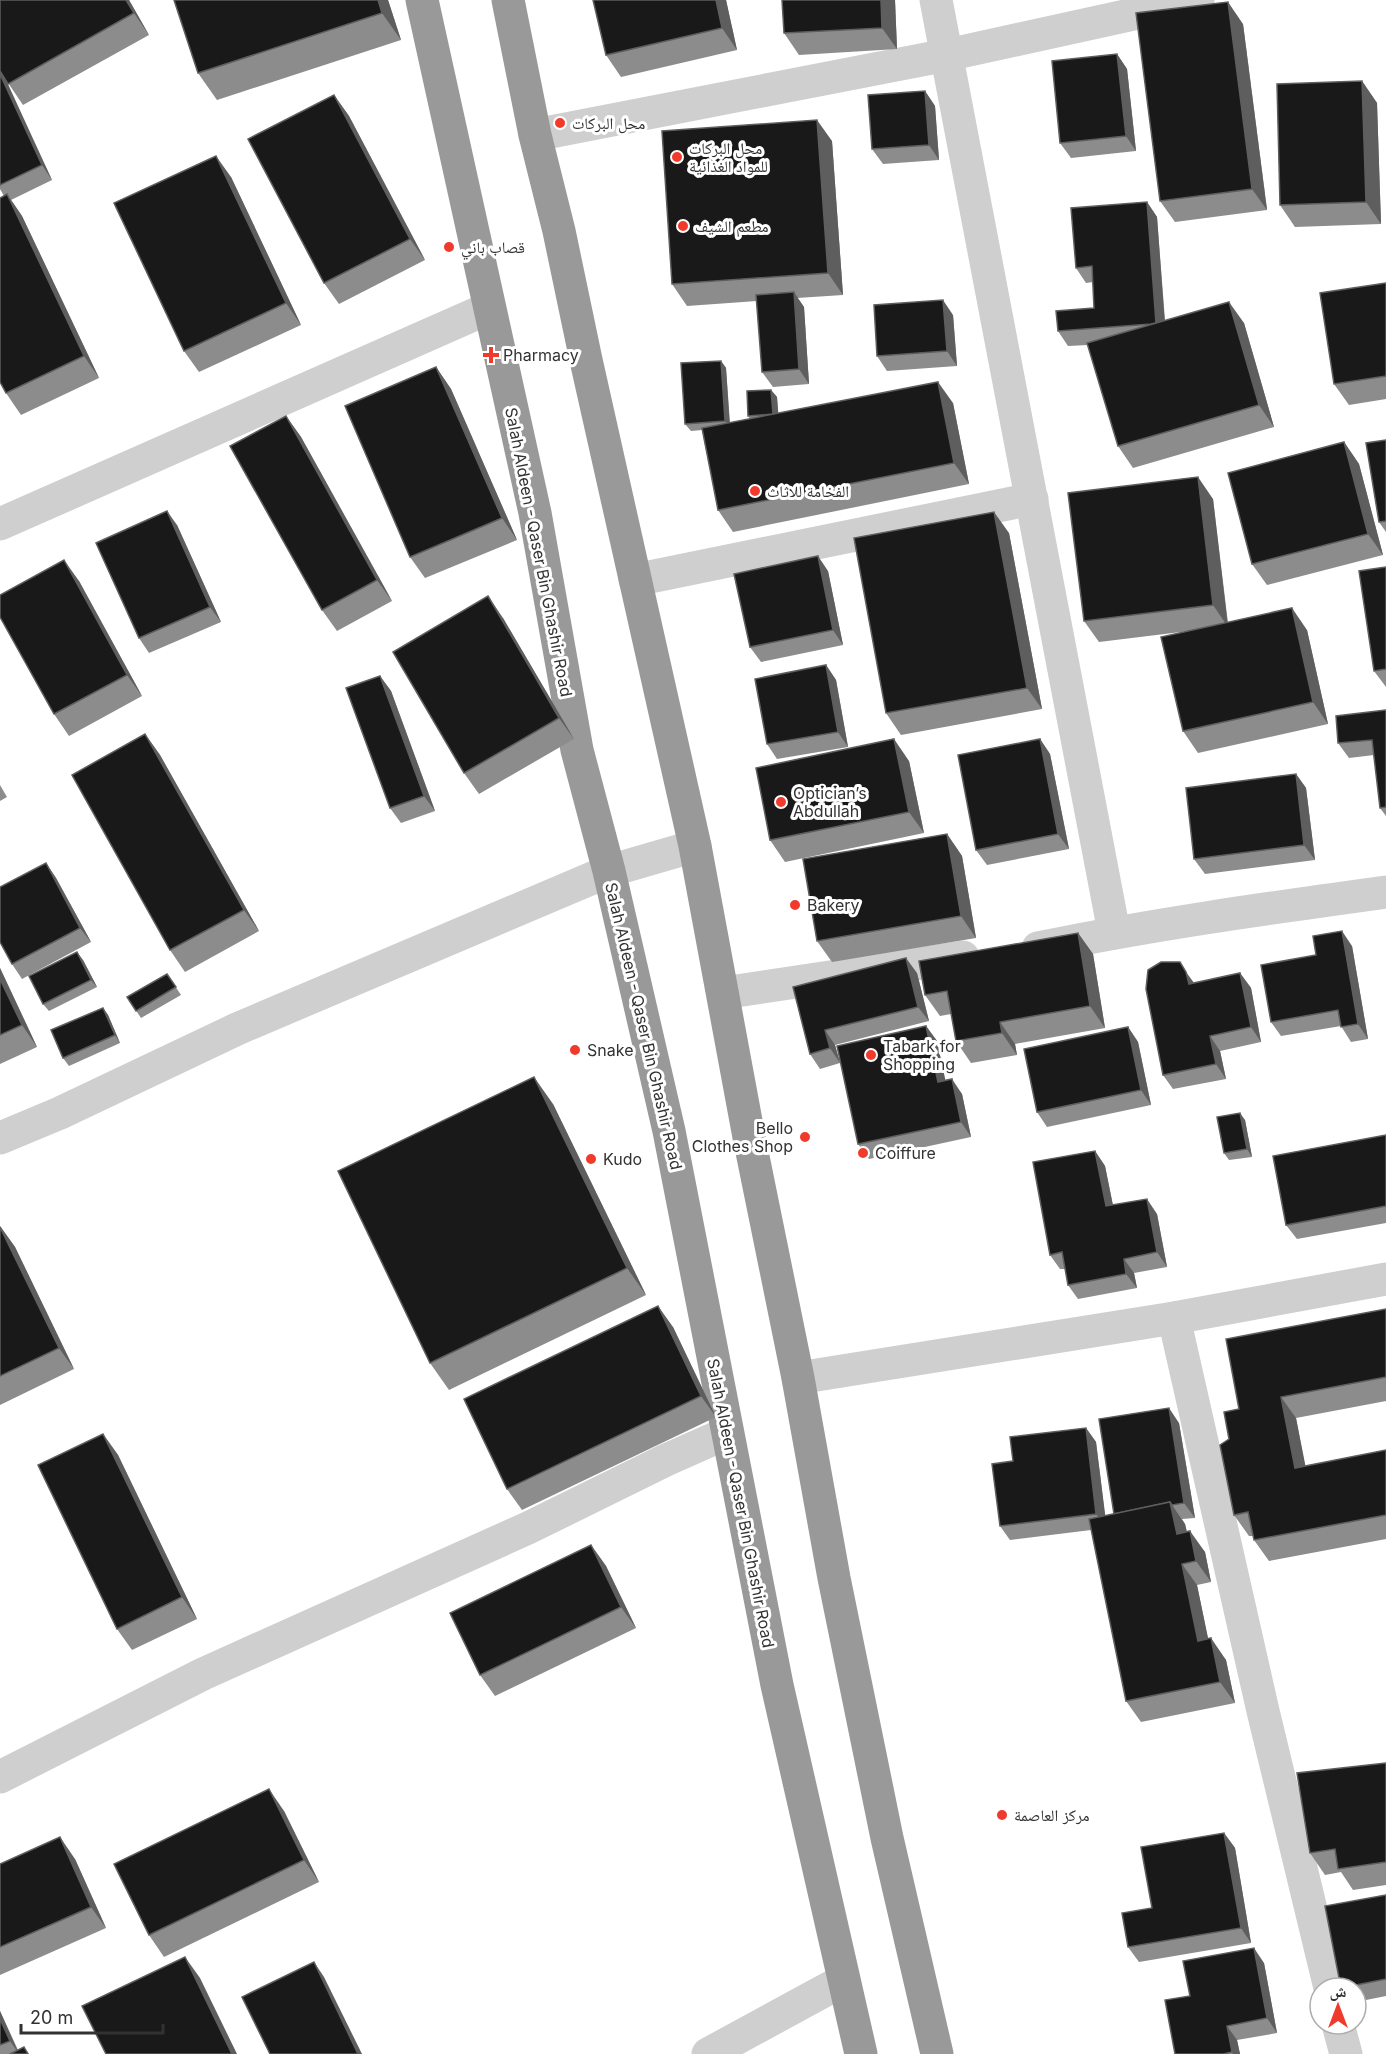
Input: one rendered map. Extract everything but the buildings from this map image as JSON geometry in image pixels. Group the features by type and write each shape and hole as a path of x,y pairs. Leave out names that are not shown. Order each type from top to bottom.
{"highway":[{"name":"Salah Aldeen - Qaser Bin Ghashir Road","path":"422,0 535,513 577,750 609,871 669,1131 777,1685 861,2054"},
{"path":"508,0 535,135 559,231 695,846 749,1137 798,1378 834,1578 885,1827 937,2054"}],"street":[{"path":"936,0 1114,932"},
{"path":"535,135 947,55 1198,0"},
{"path":"0,524 489,308"},
{"path":"635,580 1032,499"},
{"path":"0,1138 60,1113 237,1029 609,871 695,846"},
{"path":"723,993 1386,892"},
{"path":"798,1378 1174,1318 1386,1279"},
{"path":"1174,1318 1261,1700 1327,1976"},
{"path":"0,1777 203,1674 528,1528 666,1460 727,1433"},
{"path":"708,2054 755,2042 844,1980"},
{"path":"1341,2036 1346,2054"}],"place":[{"name":"محل البركات","path":"560,123"},
{"name":"محل البركات للمواد الغذائية","path":"677,157"},
{"name":"مطعم الشيف","path":"683,226"},
{"name":"قصاب باني","path":"449,247"},
{"name":"Pharmacy","path":"491,355"},
{"name":"الفخامة للاثاث","path":"755,491"},
{"name":"Optician’s Abdullah","path":"781,802"},
{"name":"Bakery","path":"795,905"},
{"name":"Snake","path":"575,1050"},
{"name":"Tabark for Shopping","path":"871,1055"},
{"name":"Bello Clothes Shop","path":"805,1137"},
{"name":"Coiffure","path":"863,1153"},
{"name":"Kudo","path":"591,1159"},
{"name":"مركز العاصمة","path":"1002,1815"}]}
